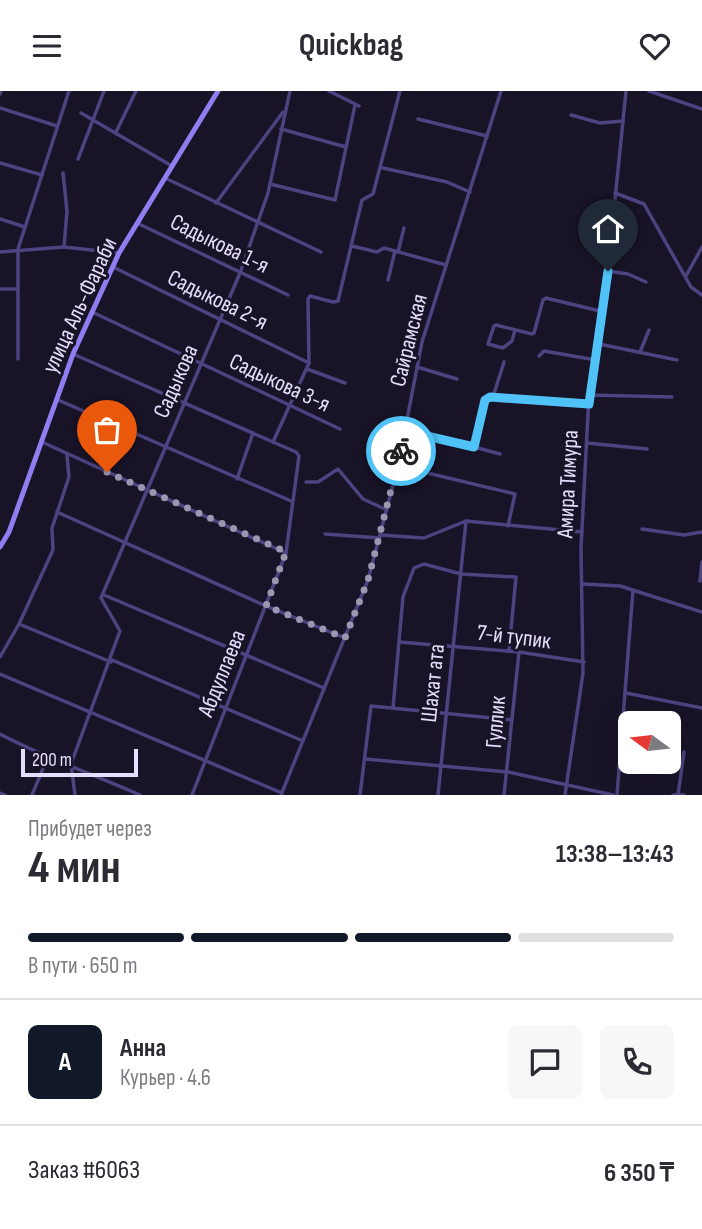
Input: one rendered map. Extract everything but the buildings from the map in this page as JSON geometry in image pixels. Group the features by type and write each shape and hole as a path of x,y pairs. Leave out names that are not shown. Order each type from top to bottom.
{"main road":[{"name":"улица Аль-Фараби","path":"0,547 9,532 73,354 119,253 218,91"}],"street":[{"path":"18,359 18,249 69,91"},
{"path":"78,159 104,91"},
{"path":"116,132 136,91"},
{"name":"Садыкова","path":"103,595 240,272 270,184 290,91"},
{"path":"270,184 335,200 357,106 329,91"},
{"path":"73,354 273,442 309,363 308,299 310,296 338,301 362,200 373,194 383,168 400,91"},
{"name":"Амира Тимура","path":"565,795 584,662 582,532 589,395 604,311 626,91"},
{"path":"649,91 702,109"},
{"name":"Сайрамская","path":"281,794 368,580 398,466 417,367 499,92"},
{"path":"0,108 57,126"},
{"path":"216,203 286,109"},
{"path":"81,113 172,166"},
{"path":"571,115 600,123 623,121"},
{"path":"418,119 487,136"},
{"path":"281,129 346,147"},
{"path":"0,163 42,174"},
{"path":"383,168 447,182 470,192"},
{"path":"63,173 67,211 65,247"},
{"path":"164,178 321,252"},
{"path":"615,193 644,204 691,287 702,295"},
{"path":"0,219 25,227"},
{"name":"Садыкова 1-я","path":"137,223 288,295"},
{"path":"388,280 404,228"},
{"path":"352,246 377,252 384,248 446,265"},
{"path":"0,252 65,247 119,253"},
{"path":"686,276 702,247"},
{"name":"Садыкова 2-я","path":"113,267 309,363"},
{"path":"608,271 628,274 646,282"},
{"path":"0,289 17,289"},
{"path":"515,330 512,341 503,348 488,344 494,325 535,332 543,300 546,298 604,311"},
{"name":"Садыкова 3-я","path":"92,312 340,429"},
{"path":"640,352 649,330"},
{"path":"598,344 677,360"},
{"path":"539,356 544,351 596,360"},
{"path":"493,397 504,362"},
{"path":"417,367 457,379"},
{"path":"307,369 345,383"},
{"path":"589,395 672,397"},
{"path":"474,447 485,400 493,397 589,404"},
{"path":"56,399 164,449 291,501"},
{"path":"405,431 500,454"},
{"path":"237,479 253,433"},
{"path":"41,441 286,552"},
{"name":"Абдуллаева","path":"192,795 286,552 299,456 273,442"},
{"path":"587,443 647,449"},
{"path":"0,657 19,624 53,550 51,528 69,477 68,455"},
{"path":"398,466 515,494 508,526"},
{"path":"306,482 318,482 338,469 362,499 387,510"},
{"path":"57,512 266,606 345,638"},
{"path":"325,534 424,538 466,521 582,532"},
{"name":"Шахат ата","path":"438,795 466,521"},
{"path":"642,529 684,535 702,532"},
{"path":"700,581 702,562"},
{"name":"Шахат ата","path":"393,709 403,597 414,568 424,564 461,574"},
{"path":"461,574 516,577 509,651"},
{"path":"583,584 620,586 702,612"},
{"path":"365,759 508,772 615,795 633,590"},
{"path":"75,795 71,764 120,631 101,599 103,595 324,688"},
{"path":"19,624 303,741"},
{"name":"7-й тупик","path":"399,642 519,652 584,662"},
{"name":"Гуллик","path":"504,795 519,652"},
{"path":"0,674 281,794"},
{"path":"626,693 702,708"},
{"path":"360,795 371,706 512,720"},
{"path":"0,734 47,759 71,764 140,795"},
{"path":"678,795 684,752"},
{"path":"32,795 47,759"},
{"path":"0,793 5,795"},
{"path":"673,795 684,795"}],"way so far":[{"path":"107,472 286,552 266,606 345,638 368,580 401,451"}],"route":[{"path":"401,451 405,431 474,447 485,400 490,397 589,404 608,271"}]}
